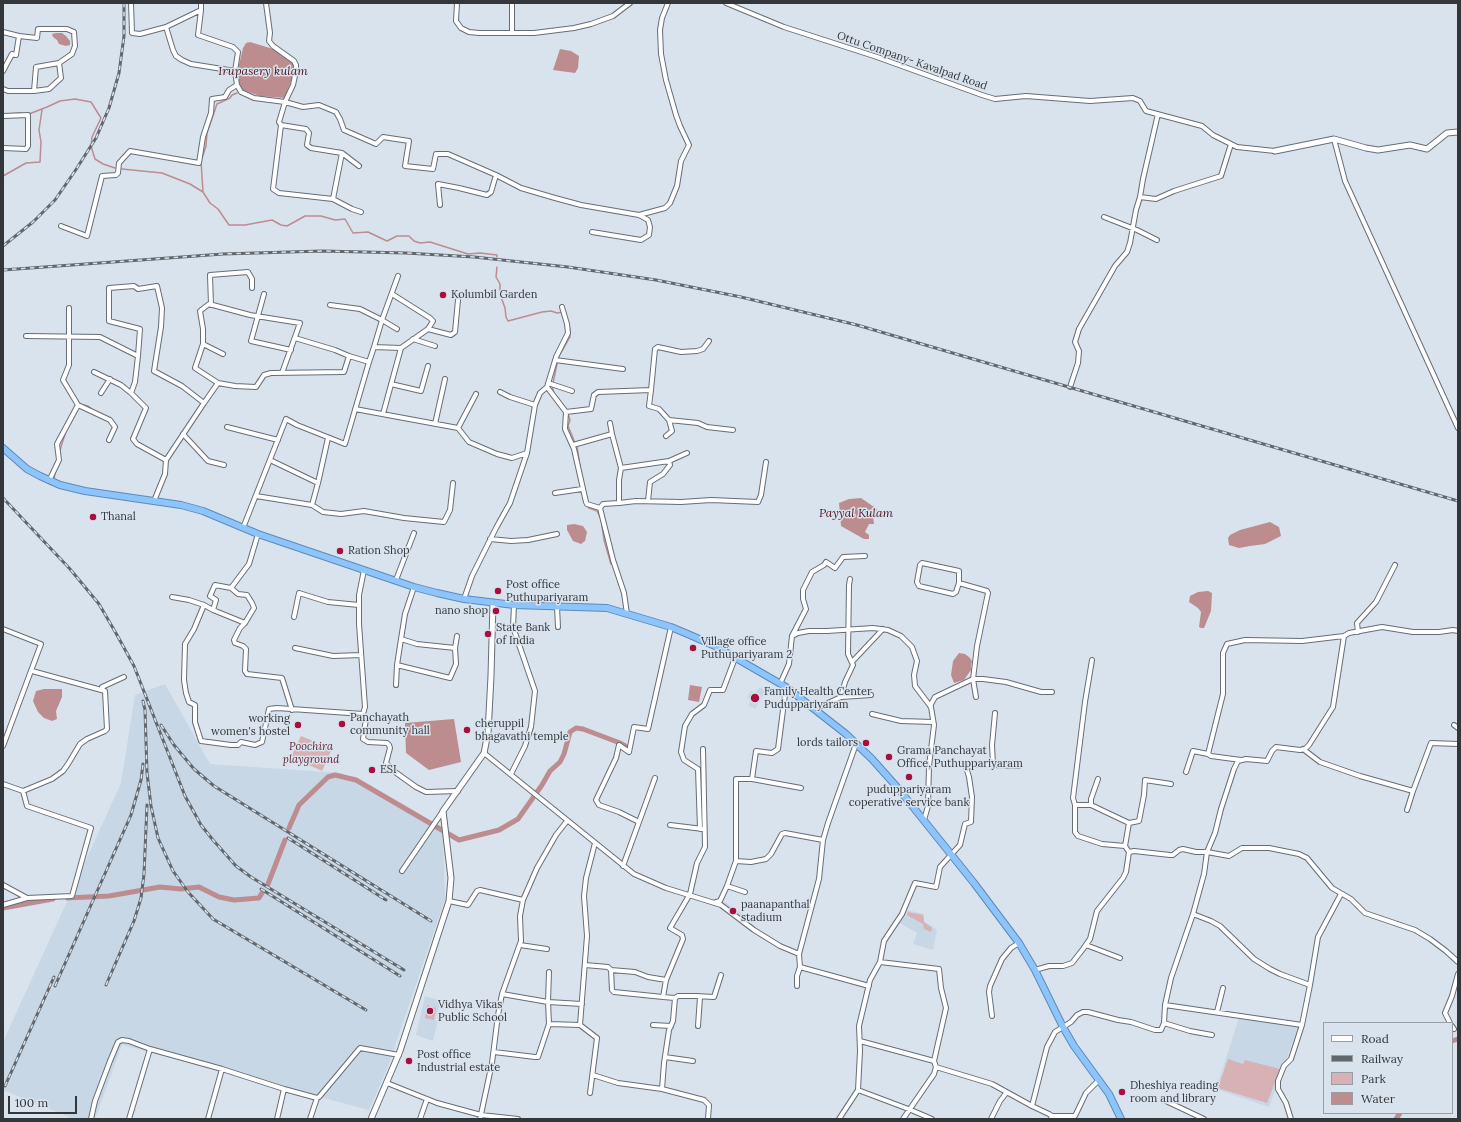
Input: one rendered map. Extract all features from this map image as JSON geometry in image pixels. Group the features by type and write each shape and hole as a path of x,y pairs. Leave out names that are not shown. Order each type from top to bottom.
{"highway":[{"path":"3,442 12,456"},
{"path":"3,448 27,469 49,481 85,491 181,505 203,510 258,534 414,587 464,599 492,603 607,608 671,627 715,646 786,687 815,709 856,744 897,787 974,883 1019,943 1035,970 1063,1027 1108,1094 1121,1119"}],"street":[{"path":"131,3 132,32 140,34 166,27 201,10"},
{"path":"201,3 198,35 233,47 238,52 235,71 237,85 241,92 254,98 285,102 303,107 319,105 336,112 344,130 376,144 382,136 409,141 405,166 433,169 436,154 448,154 496,175 521,188 581,205 639,215 648,220 650,227 649,235 641,240 592,232"},
{"path":"266,3 270,33 269,41 273,46 294,61 296,65 293,85 285,102 279,122 281,125 273,189 279,193 333,199 361,212"},
{"path":"457,3 456,21 461,28 479,33 534,33 574,28 592,24 613,16 630,3"},
{"path":"512,3 512,32"},
{"path":"639,215 665,208 670,203 677,186 681,161 689,145 676,115 666,80 661,54 660,30 662,18 668,3"},
{"name":"Ottu Company- Kavalpad Road","path":"726,3 784,27 877,57 995,99 1026,96 1090,101 1133,98 1140,101 1146,112 1158,114 1180,122 1202,126 1213,135 1237,147 1275,151"},
{"path":"166,27 173,50 176,56 182,60 191,64 235,71"},
{"path":"3,32 36,38 38,29 67,29 74,32 75,46 72,54 59,63 36,67 34,91"},
{"path":"3,71 12,54 16,55 19,36"},
{"path":"3,89 34,91 49,89 61,78 59,63"},
{"path":"61,226 87,236 102,176 116,175 118,173 119,163 130,151 199,163 203,137 211,113 212,99 225,98 229,90 237,85"},
{"path":"1070,387 1078,363 1079,351 1075,342 1079,329 1115,266 1127,252 1130,244 1132,228 1158,114"},
{"path":"3,116 28,115 28,146 26,149 3,148"},
{"path":"281,125 306,129 309,133 308,145 311,148 342,153 359,166"},
{"path":"1275,151 1334,139 1378,150 1410,145 1427,149 1447,133 1458,132"},
{"path":"1334,139 1346,181 1458,428"},
{"path":"1140,196 1156,199 1174,191 1221,176 1231,144"},
{"path":"333,199 342,153"},
{"path":"440,205 438,184 487,195 491,192 496,175"},
{"path":"1104,217 1157,240"},
{"path":"211,305 210,275 248,272 252,278 252,288"},
{"path":"243,528 286,419 297,426 345,444 382,320 398,276"},
{"path":"130,393 135,382 140,329 109,321 109,288 134,286 138,289 157,286 162,308 161,327 154,371 182,386 204,403"},
{"path":"264,294 251,341 291,350"},
{"path":"383,414 401,348 428,329 433,321 392,294"},
{"path":"428,329 451,335 455,332 458,300"},
{"path":"282,373 300,323 250,315 209,304 200,311 203,329 203,344 195,368 218,383 235,386 256,387 264,375 272,373 282,373 344,372 349,356"},
{"path":"330,305 360,309 397,329"},
{"path":"69,308 69,365 63,380 78,405 110,420 115,427 109,440"},
{"path":"464,599 472,576 510,503 527,453 535,405 540,393 548,385 556,360 568,333 565,315 562,308"},
{"path":"26,336 100,337 138,356"},
{"path":"295,338 369,362"},
{"path":"413,339 435,346"},
{"path":"666,436 672,431 669,420 659,409 649,406 655,349 658,347 681,352 697,351 703,349 709,341"},
{"path":"203,344 223,354"},
{"path":"374,347 401,348"},
{"path":"556,360 623,369"},
{"path":"391,384 421,391 428,366"},
{"path":"94,372 121,385 146,408 133,439 137,444 166,460"},
{"path":"101,393 110,379"},
{"path":"435,424 445,379"},
{"path":"154,501 165,474 166,460 218,383"},
{"path":"548,385 572,391"},
{"path":"548,385 566,412 565,429 572,445 587,504 600,508"},
{"path":"566,412 591,409 594,395 598,392 651,390"},
{"path":"500,392 510,397 535,405"},
{"path":"458,428 476,394"},
{"path":"49,481 59,460 56,444 78,405"},
{"path":"355,409 458,428 470,442 497,454 512,458 527,453"},
{"path":"669,420 698,423 707,427 733,430"},
{"path":"610,423 621,468 619,480 619,503"},
{"path":"227,427 278,440"},
{"path":"183,434 208,461 224,465"},
{"path":"572,445 612,434"},
{"path":"312,506 328,438"},
{"path":"621,468 669,461 687,453"},
{"path":"270,460 318,483"},
{"path":"648,501 650,482 663,474 670,465 669,461"},
{"path":"600,508 603,504 648,501 693,502 711,500 758,502 761,495 766,462"},
{"path":"256,496 312,506 323,512 341,514 364,511 404,518 444,522 450,510 453,483"},
{"path":"556,493 582,489"},
{"path":"600,508 613,560 624,593 627,614"},
{"path":"396,580 414,533"},
{"path":"231,588 249,564 258,534"},
{"path":"490,539 511,541 528,540 557,534"},
{"path":"780,684 789,664 792,636 806,609 803,599 803,590 812,572 824,565 826,562 835,568 844,557 865,556"},
{"path":"922,563 959,571 960,583 956,592 953,594 919,586 917,582 920,566 922,563"},
{"path":"1358,632 1357,623 1376,602 1395,565"},
{"path":"364,570 359,595 358,624 365,707 363,714 366,719 364,739 368,742 387,743 390,748 386,763 395,772 416,787 426,792 458,791"},
{"path":"840,697 853,665 848,654 850,579"},
{"path":"960,583 987,591 988,593 977,646 973,680 976,697"},
{"path":"213,610 216,600 210,596 215,585 231,588 238,594 247,595 254,608 245,623 240,628 234,642 235,644 243,646 246,649 244,671 247,674 282,678 292,710"},
{"path":"396,685 397,665 405,614 414,587"},
{"path":"294,617 299,593 328,602 359,605"},
{"path":"172,597 204,605 245,623"},
{"path":"402,870 429,829 458,791 484,753 488,733 492,676 492,603"},
{"path":"204,605 194,629 185,644 184,680 186,693 190,702 195,705 195,722 200,741 231,745 238,745 241,742 255,745 262,742 269,709 277,708 363,714"},
{"path":"511,774 525,746 532,727 535,691 513,627 514,605"},
{"path":"557,607 558,627"},
{"path":"639,822 598,804 596,800 616,758 619,745 629,752 634,727 648,729 671,627"},
{"path":"1208,754 1223,694 1223,653 1227,644 1245,640 1302,642 1344,636 1349,633 1382,627 1413,632 1458,631"},
{"path":"792,636 809,631 873,628 888,630 901,636 912,647 917,661 914,675 915,686 930,706 933,722 928,806 924,820"},
{"path":"3,629 42,644 4,740 3,746"},
{"path":"852,662 883,629"},
{"path":"397,665 450,678 456,664 455,648 457,636"},
{"path":"1186,772 1193,751 1211,756 1241,760 1267,761 1272,751 1276,747 1303,749 1309,746 1333,707 1344,636"},
{"path":"401,639 416,644 455,648"},
{"path":"296,648 333,656 361,655"},
{"path":"664,997 666,980 683,940 682,935 670,928 690,894 697,863 705,847 698,769 684,760 681,752 685,726 692,714 704,705 710,690 723,690 735,658"},
{"path":"1035,970 1049,966 1063,966 1072,963 1090,939 1093,932 1097,911 1126,872 1129,852 1124,846 1102,844 1076,836 1075,832 1075,805 1073,798 1085,702 1092,660"},
{"path":"32,671 103,690"},
{"path":"3,784 23,792 52,779 63,771 80,744 87,739 105,731 107,723 104,690 102,687 124,677"},
{"path":"930,706 935,697 973,680 983,678 1006,682 1041,692 1052,692"},
{"path":"752,779 756,751 772,753 778,749 786,687"},
{"path":"815,709 840,697 871,695"},
{"path":"993,765 992,745 995,713"},
{"path":"872,714 901,721 933,722"},
{"path":"1407,810 1432,743 1458,744"},
{"path":"797,986 797,976 800,967 799,954 819,879 823,840 856,744"},
{"path":"703,749 703,829"},
{"path":"1303,749 1320,762 1360,776 1413,791"},
{"path":"484,753 634,874 666,888 716,902 754,930 780,946 799,954"},
{"path":"1032,1106 1047,1048 1056,1032 1071,1022 1082,1012 1131,1022 1159,1031 1162,1028 1171,978 1193,914 1204,874 1207,852 1215,833 1234,768 1241,760"},
{"path":"839,1119 858,1090 860,1041 859,1026 869,986 880,962 884,941 902,914 915,883 936,887 940,867 960,845 965,824 971,822 972,797 966,767 978,764 1019,766"},
{"path":"623,866 655,778"},
{"path":"716,902 720,901 736,860 736,779 752,779 801,788"},
{"path":"1091,805 1091,799 1098,779"},
{"path":"1075,805 1091,805 1129,823 1139,821 1145,780 1171,784"},
{"path":"3,905 27,898 72,896 91,828 27,806 23,792"},
{"path":"371,1119 399,1055 449,901 451,878 443,811"},
{"path":"480,1117 494,1052 502,994 520,945 520,916 523,900 537,868 556,835 567,821"},
{"path":"1124,846 1129,823"},
{"path":"670,825 703,829"},
{"path":"736,860 751,862 766,859 782,834 785,833 823,840"},
{"path":"580,1025 587,936 584,896 586,878 594,843"},
{"path":"1129,852 1134,851 1173,855 1179,850 1183,849 1229,856 1242,848 1268,848 1299,854 1306,858 1329,885 1355,902 1365,913 1415,930 1446,951 1458,962"},
{"path":"3,885 27,898"},
{"path":"727,886 745,892"},
{"path":"449,901 468,905 477,891 480,890 523,900"},
{"path":"1291,1119 1286,1103 1278,1090 1278,1081 1284,1066 1291,1059 1302,1025 1318,937 1341,894"},
{"path":"1193,914 1220,926 1254,959 1270,969 1310,985"},
{"path":"992,1016 989,992 990,986 1002,959 1011,948 1019,943"},
{"path":"520,945 547,949"},
{"path":"1086,945 1120,958"},
{"path":"880,962 940,968 941,988 946,1008 934,1061 936,1067 934,1074 904,1119"},
{"path":"585,965 608,967 611,970 635,972 648,977 666,980"},
{"path":"800,967 869,986"},
{"path":"611,970 612,990 614,992 676,998 678,996 714,997 720,975"},
{"path":"494,1052 535,1058 538,1057 549,1024 549,972"},
{"path":"1450,1022 1445,1013 1452,996 1458,974"},
{"path":"1217,1012 1223,988"},
{"path":"502,994 548,1002 582,1004"},
{"path":"698,1026 700,997"},
{"path":"662,1089 669,1030 674,1020 676,998"},
{"path":"1165,1005 1302,1025"},
{"path":"1164,1023 1190,1031 1212,1035"},
{"path":"549,1024 580,1025 597,1038 590,1093"},
{"path":"653,1024 671,1026"},
{"path":"92,1119 95,1101 110,1061 118,1042 122,1040 222,1069 284,1090 317,1098"},
{"path":"860,1041 934,1061"},
{"path":"310,1119 317,1098 360,1048 399,1055"},
{"path":"130,1119 150,1049"},
{"path":"665,1057 693,1061"},
{"path":"936,1067 992,1084 1052,1117 1075,1116 1086,1093 1099,1080"},
{"path":"208,1119 222,1069"},
{"path":"592,1075 618,1083 662,1089 704,1100 709,1105 708,1119"},
{"path":"387,1083 437,1103 480,1117 518,1119"},
{"path":"277,1119 284,1090"},
{"path":"858,1090 932,1119"},
{"path":"991,1119 1000,1101 1007,1092"},
{"path":"420,1119 427,1099"},
{"path":"1166,1101 1204,1119"}],"shaded area":[{"path":"165,684 210,764 341,773 443,830 445,900 387,1069 369,1110 122,1045 95,1119 74,1119 3,1090 3,1042 121,783 135,695"},
{"name":"Family Health Center Puduppariyaram","path":"760,687 766,691 755,709 748,705 751,700 747,697 751,691 755,693"},
{"name":"paanapanthal stadium","path":"724,902 746,915 750,921 747,925 734,918 732,914 722,908"},
{"path":"907,910 924,914 924,921 937,930 933,950 913,944 917,933 900,923"},
{"name":"Vidhya Vikas Public School","path":"425,996 441,1001 435,1020 438,1022 433,1041 416,1035"},
{"path":"1240,1015 1298,1027 1269,1107 1216,1089"}],"green space":[{"name":"Poochira playground","path":"301,736 332,749 322,771 291,757"},
{"path":"908,912 923,915 924,922 932,928 931,932 924,929 923,924 907,915"},
{"path":"427,1005 436,1008 434,1020 425,1018"},
{"path":"1228,1059 1243,1064 1245,1060 1280,1069 1267,1103 1218,1088"}],"water":[{"path":"62,33 66,36 70,41 70,45 66,46 59,44 52,34"},
{"name":"Irupasery kulam","path":"250,42 273,49 290,60 294,65 294,72 285,98 260,96 242,90 238,80 239,65 243,48 246,43"},
{"path":"560,49 571,51 579,56 578,68 575,73 553,70"},
{"name":"Payyal Kulam","path":"861,498 877,509 876,516 873,516 874,524 869,524 865,532 869,535 869,539 864,539 841,526 839,503 849,499"},
{"path":"1270,522 1279,527 1281,536 1265,544 1239,548 1229,545 1228,538 1230,535 1240,530"},
{"path":"574,524 583,526 587,532 585,541 581,544 573,541 567,530 567,525"},
{"path":"1208,591 1212,593 1211,611 1204,628 1201,628 1199,627 1201,612 1189,602 1190,596 1198,592"},
{"path":"959,653 965,654 972,661 971,670 964,680 954,683 951,675 953,661"},
{"path":"690,685 702,687 699,702 688,700"},
{"path":"44,689 62,689 62,697 56,711 57,719 52,721 44,718 38,712 33,701 36,691"},
{"path":"454,719 461,762 429,770 406,753 405,723"}],"waterway":[{"path":"202,158 206,146 207,133 217,104 237,93"},
{"path":"29,114 60,101 75,99 91,102 101,118 92,137 91,146 95,159 103,164 115,168"},
{"path":"3,176 26,163 40,162 41,142 39,130 42,110"},
{"path":"5,114 21,113"},
{"path":"201,161 203,192 210,203 218,209 229,225 245,225 272,220 281,225 287,226 305,216 321,216 335,220 345,219 353,233 368,232 387,241 397,236 409,236 414,241 420,243 430,242 468,254 480,253 497,255 497,257"},
{"path":"122,169 162,173 190,184 203,192"},
{"path":"497,267 496,277 500,284 500,294 508,321 542,312 563,312"},
{"path":"558,358 570,337 568,321"},
{"path":"553,383 557,364"},
{"path":"552,386 554,393"},
{"path":"556,396 566,409"},
{"path":"81,406 88,406 92,409"},
{"path":"568,414 570,420 568,426 575,443"},
{"path":"60,450 66,431"},
{"path":"577,446 580,467"},
{"path":"54,480 55,472"},
{"path":"46,482 52,485"},
{"path":"586,505 597,511 601,519 604,540 611,564"},
{"path":"289,828 299,805 328,777 335,775 356,780 459,840 499,830 518,819 550,771 560,762 564,754 570,732 576,728 583,729 629,748"},
{"path":"268,884 285,840"},
{"path":"67,898 109,896 160,887 181,889 199,887 219,897 234,900 259,898 262,893"},
{"path":"3,908 53,899"},
{"path":"1453,1041 1458,1039"},
{"path":"1396,1119 1399,1114"}],"railway":[{"path":"3,246 33,222 55,200 96,138 109,108 119,73 124,36 124,3"},
{"path":"3,270 223,254 322,251 406,253 474,257 568,267 656,280 741,297 857,325 1458,501"},
{"path":"3,498 70,569 99,604 134,666 185,796 201,825 213,840 236,866 251,877 404,970"},
{"path":"143,701 145,710 147,773 151,806 158,838 173,871 188,892 213,919 366,1010"},
{"path":"161,725 174,745 194,769 214,786 431,921"},
{"path":"55,986 131,815 141,780 143,764"},
{"path":"106,985 134,921 141,898 144,874 147,805"},
{"path":"288,838 386,900"},
{"path":"261,889 400,976"},
{"path":"5,1086 54,977"}],"place":[{"name":"Kolumbil Garden","path":"443,295"},
{"name":"Thanal","path":"93,517"},
{"name":"Ration Shop","path":"340,551"},
{"name":"Post office Puthupariyaram","path":"498,591"},
{"name":"nano shop","path":"496,611"},
{"name":"State Bank of India","path":"488,634"},
{"name":"Village office Puthupariyaram 2","path":"693,648"},
{"name":"Family Health Center Puduppariyaram","path":"755,698"},
{"name":"Panchayath community hall","path":"342,724"},
{"name":"working women's hostel","path":"298,725"},
{"name":"cheruppil bhagavathi temple","path":"467,730"},
{"name":"lords tailors","path":"866,743"},
{"name":"Grama Panchayat Office, Puthuppariyaram","path":"889,757"},
{"name":"ESI","path":"372,770"},
{"name":"puduppariyaram coperative service bank","path":"909,777"},
{"name":"paanapanthal stadium","path":"733,911"},
{"name":"Vidhya Vikas Public School","path":"430,1011"},
{"name":"Post office Industrial estate","path":"409,1061"},
{"name":"Dheshiya reading room and library","path":"1122,1092"}]}
